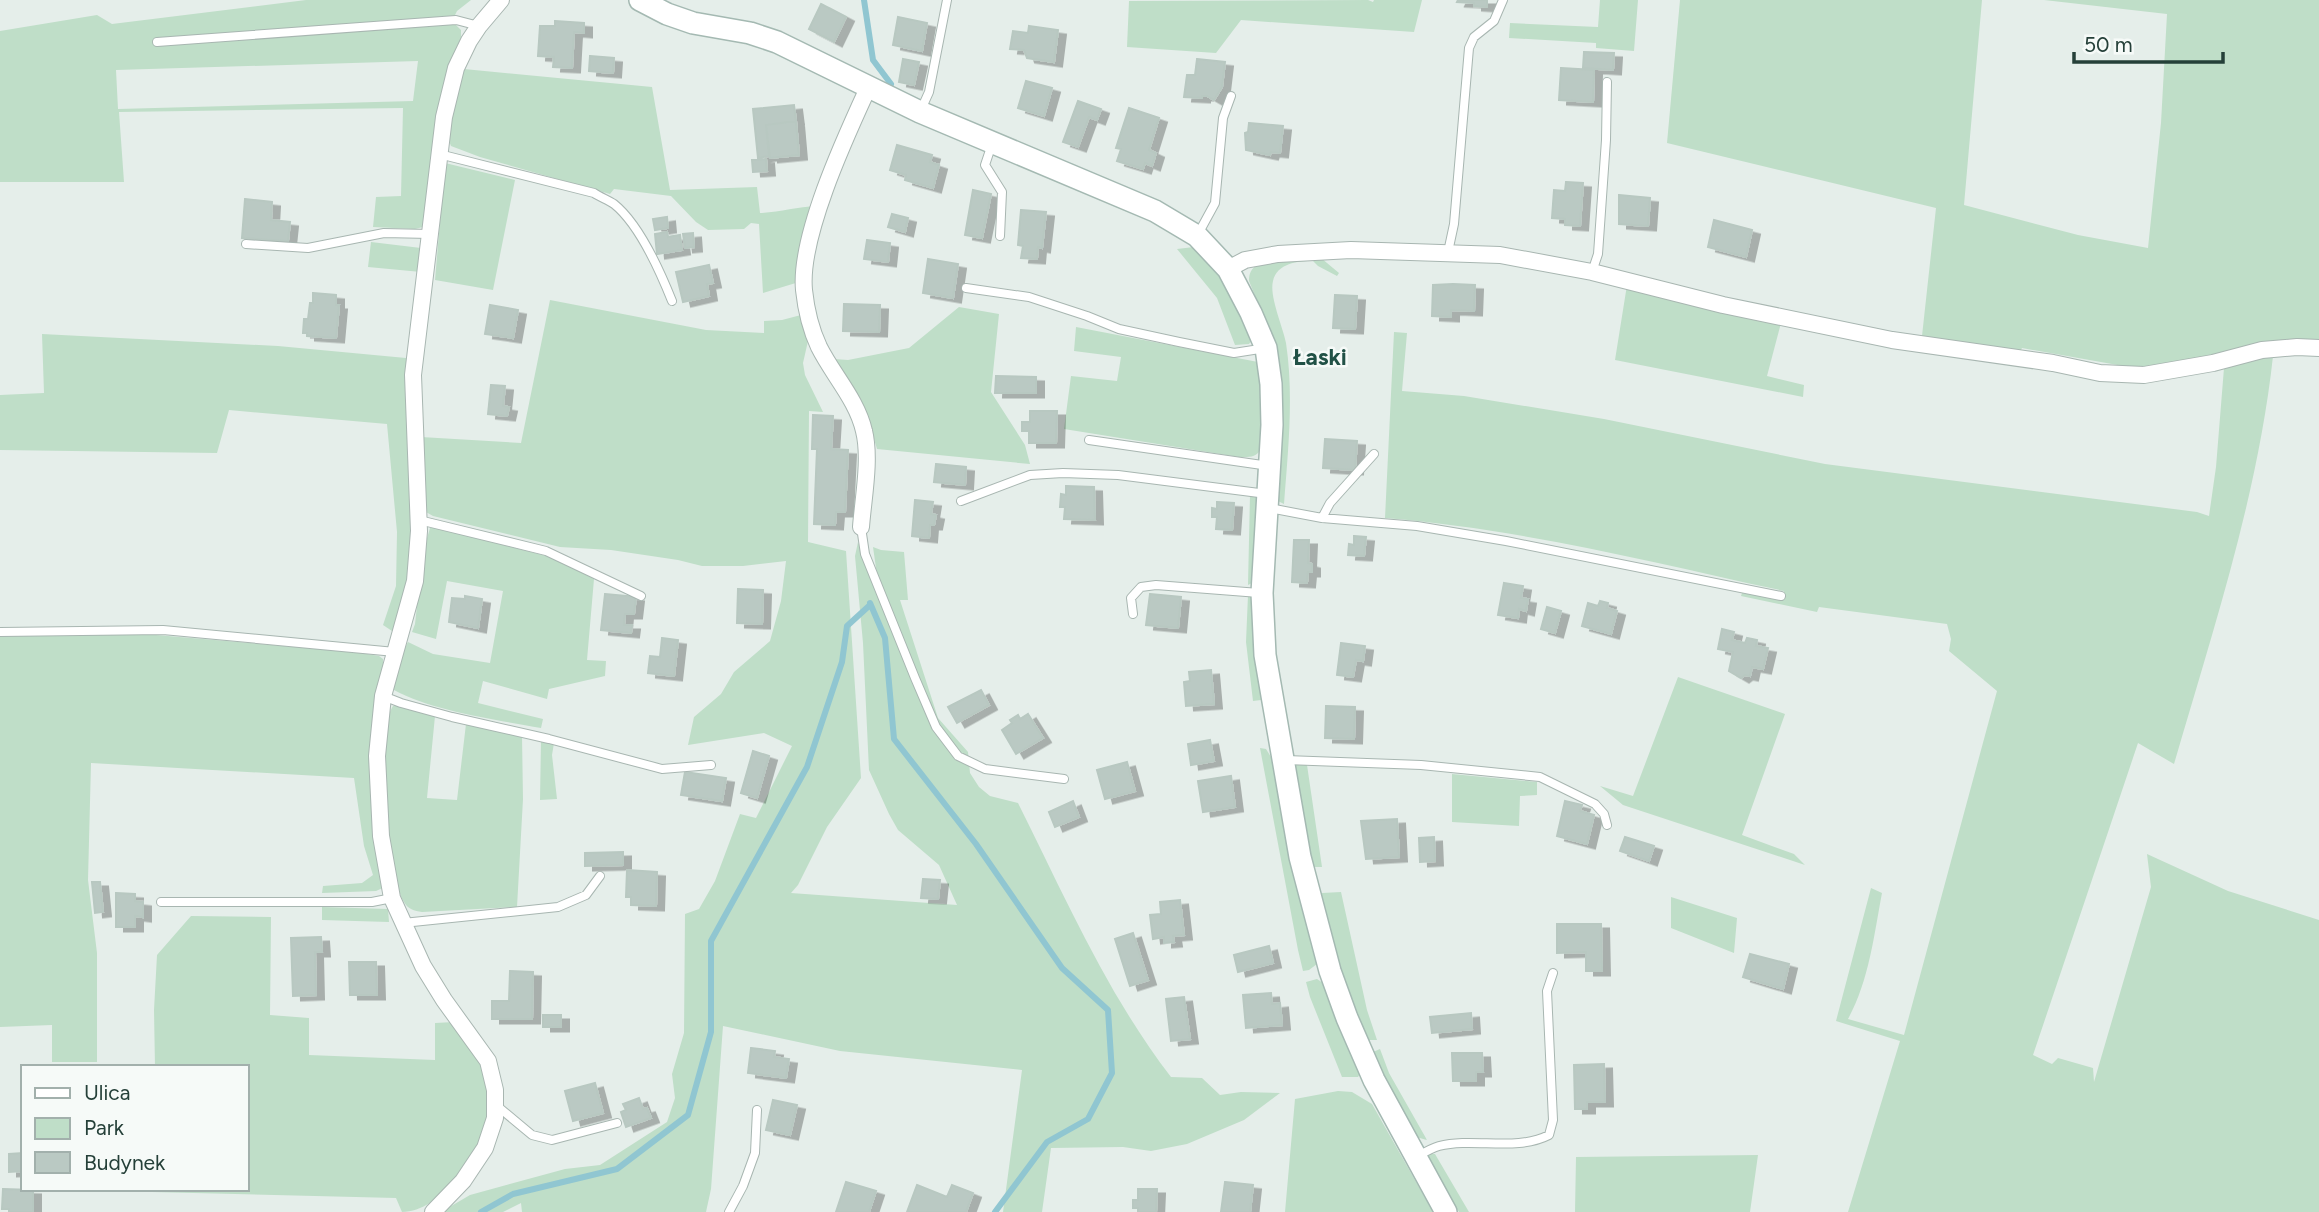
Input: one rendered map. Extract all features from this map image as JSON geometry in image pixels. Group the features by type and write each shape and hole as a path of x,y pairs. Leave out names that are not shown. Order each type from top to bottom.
{"street":[{"path":"433,1212 476,1165 491,1132 496,1105 495,1090 488,1061 423,966 392,898 381,836 377,756 383,696 415,581 419,520 413,375 444,117 456,68 479,26 502,0"},
{"path":"640,0 693,23 750,33 777,41 920,112 1155,211 1197,236 1228,269 1266,348 1271,398 1262,593 1265,655 1300,857 1330,971 1347,1018 1374,1080 1446,1212"},
{"path":"861,527 865,434 854,405 816,338 808,311 804,274 811,235 819,211 847,134 869,88"},
{"path":"1228,269 1245,260 1278,254 1351,250 1500,255 1592,272 1723,305 1892,340 2053,363 2100,373 2144,375 2262,351 2297,347 2319,348"}],"lane":[{"path":"920,112 929,92 947,0"},
{"path":"1448,252 1454,224 1469,47 1475,37 1494,21 1503,0"},
{"path":"157,42 456,20 479,26"},
{"path":"1592,272 1599,241 1607,82"},
{"path":"1197,236 1216,203 1223,118 1231,96"},
{"path":"992,144 985,165 1002,192 1000,236"},
{"path":"439,154 593,194 614,204 634,227 660,273 672,301"},
{"path":"246,244 308,248 384,233 431,234"},
{"path":"966,288 1028,297 1119,329 1234,353 1266,348"},
{"path":"1089,440 1269,466"},
{"path":"1322,518 1330,503 1374,454"},
{"path":"961,501 1030,475 1063,472 1118,475 1267,501 1322,518 1418,526 1781,596"},
{"path":"419,520 546,551 642,596"},
{"path":"861,527 865,554 920,690 936,727 958,756 985,769 1064,779"},
{"path":"1133,614 1131,598 1141,587 1156,585 1262,593"},
{"path":"0,632 163,630 395,652"},
{"path":"383,696 401,704 452,718 549,739 662,769 711,765"},
{"path":"1283,760 1421,765 1540,777 1595,804 1604,814 1607,825"},
{"path":"403,923 558,906 586,895 600,876"},
{"path":"161,902 372,902 392,898"},
{"path":"1416,1157 1436,1146 1457,1143 1536,1142 1549,1136 1553,1120 1547,992 1553,973"},
{"path":"496,1105 532,1135 552,1140 617,1123"},
{"path":"729,1212 743,1186 755,1153 757,1110"}],"green space":[{"path":"306,0 471,0 457,11 451,23 461,30 461,37 442,97 423,227 373,227 376,197 401,196 403,108 119,112 124,182 0,182 0,31 97,15 112,24","holes":["418,61 413,101 118,109 116,70"]},
{"path":"1422,0 1414,32 1241,20 1216,53 1127,47 1129,1"},
{"path":"1600,0 1638,0 1634,51 1596,48 1596,43 1509,38 1510,23 1598,27"},
{"path":"1680,0 1982,0 1964,205 2078,235 2148,248 2161,123 2167,14 2044,0 2319,0 2319,341 2226,353 2140,369 2022,348 2020,352 1922,336 1936,208 1667,143"},
{"path":"464,69 652,87 670,190 757,187 760,213 817,206 799,282 763,293 759,224 751,223 744,229 708,230 696,222 671,196 614,189 610,194 480,157 451,146 449,118"},
{"path":"445,163 515,180 493,290 435,280"},
{"path":"371,242 421,248 421,272 368,267"},
{"path":"1194,247 1229,290 1252,340 1249,344 1235,345 1217,298 1177,249"},
{"path":"1321,258 1339,273 1337,276 1313,261 1289,264 1275,275 1272,287 1286,343 1290,383 1284,504 1278,501 1273,339 1249,276 1258,264"},
{"path":"1627,285 1781,323 1767,376 1804,385 1803,397 1615,360"},
{"path":"550,300 706,330 764,333 764,321 801,315 808,341 803,363 805,375 823,412 809,411 808,542 846,551 861,778 827,827 798,885 791,893 957,905 939,865 898,830 869,770 863,643 855,556 858,542 873,581 877,575 873,547 904,552 908,600 900,600 938,718 968,752 970,773 979,787 990,796 1018,803 1088,944 1148,1045 1171,1077 1202,1078 1220,1095 1241,1092 1280,1093 1244,1120 1187,1144 1151,1151 1123,1147 1051,1148 1042,1212 1003,1212 1022,1070 840,1051 723,1026 711,1189 706,1212 522,1212 521,1203 503,1212 441,1212 470,1195 565,1169 600,1165 667,1122 675,1098 672,1074 684,1033 685,914 699,909 715,881 740,814 756,818 792,746 764,733 688,745 694,717 721,694 734,672 770,641 781,601 786,561 743,566 702,566 611,550 560,547 433,516 426,512 421,437 521,443"},
{"path":"959,307 999,314 991,392 1025,445 1030,464 877,449 859,402 834,359 848,360 909,348"},
{"path":"1076,327 1258,362 1263,383 1259,452 1249,457 1239,457 1064,429 1071,376 1117,381 1121,357 1074,351"},
{"path":"1394,332 1407,333 1402,391 1464,396 1604,419 1825,464 2197,512 2209,516 2224,368 2273,356 2257,460 2245,511 2219,613 2174,764 2138,743 2033,1055 2052,1064 2058,1058 2093,1068 2094,1082 2151,887 2147,854 2228,891 2319,920 2319,1212 1848,1212 1900,1041 1836,1021 1871,888 1882,893 1866,974 1848,1019 1904,1035 1997,691 1949,651 1951,639 1947,624 1819,607 1817,612 1741,596 1742,593 1783,600 1784,591 1636,558 1486,530 1385,518"},
{"path":"42,334 278,346 406,358 413,539 406,593 395,633 383,625 396,586 397,532 387,424 229,410 217,453 0,450 0,395 44,393"},
{"path":"1250,495 1259,495 1252,583 1248,585"},
{"path":"430,528 555,558 594,579 587,660 606,661 605,676 549,689 547,699 483,681 478,703 543,719 541,728 446,709 394,690 396,671 408,642 433,654 490,663 503,591 447,581 436,639 412,632 423,552"},
{"path":"1248,595 1254,596 1261,700 1253,701 1246,642"},
{"path":"144,634 355,652 383,659 387,886 376,891 322,893 323,886 362,883 373,875 364,846 354,778 91,763 88,880 97,953 97,1062 52,1062 52,1025 0,1027 0,635"},
{"path":"1678,677 1785,714 1742,835 1794,854 1805,865 1623,805 1600,786 1633,796"},
{"path":"398,705 435,716 427,798 457,800 466,724 522,736 523,799 517,907 422,912 412,909 404,902 398,887 388,835 384,772 388,721 393,706"},
{"path":"541,740 554,743 552,755 557,799 540,800"},
{"path":"1260,748 1266,749 1271,757 1316,956 1317,964 1309,970 1303,971 1298,950"},
{"path":"1294,764 1307,765 1322,867 1313,867"},
{"path":"1452,774 1537,782 1537,795 1520,796 1519,826 1452,822"},
{"path":"1341,892 1367,1010 1377,1040 1366,1040 1346,989 1320,897 1322,893"},
{"path":"1671,897 1737,918 1734,953 1671,928"},
{"path":"322,907 388,909 389,922 322,920"},
{"path":"191,916 271,917 270,1015 309,1018 309,1055 435,1060 435,1023 454,1022 484,1066 488,1088 488,1119 468,1164 457,1179 431,1202 402,1212 396,1198 152,1192 248,1191 248,1065 155,1065 157,955"},
{"path":"1317,979 1323,983 1359,1068 1358,1077 1342,1077 1306,982"},
{"path":"1380,1049 1389,1073 1427,1140 1416,1137 1387,1085 1373,1052"},
{"path":"1338,1091 1352,1092 1372,1104 1433,1212 1285,1212 1295,1099"},
{"path":"1428,1154 1435,1154 1469,1212 1459,1212 1428,1159"},
{"path":"1758,1155 1750,1212 1575,1212 1576,1157"}],"building":[{"path":"1487,0 1487,7 1457,2"},
{"path":"821,4 846,17 834,42 809,29"},
{"path":"898,17 927,23 922,51 893,45"},
{"path":"555,21 584,23 584,33 574,32 572,68 553,67 554,57 538,56 540,26 555,26"},
{"path":"1029,26 1058,30 1054,62 1027,58 1024,50 1010,49 1013,31 1028,33"},
{"path":"1584,52 1614,53 1613,70 1583,68"},
{"path":"590,56 614,58 613,73 589,71"},
{"path":"903,59 919,62 914,85 899,82"},
{"path":"1197,59 1225,62 1222,87 1214,100 1207,96 1184,97 1187,75 1195,75"},
{"path":"1561,68 1594,70 1593,102 1559,100"},
{"path":"1026,81 1052,88 1044,116 1018,108"},
{"path":"1078,101 1101,109 1097,120 1089,117 1078,147 1063,142"},
{"path":"794,105 796,121 766,125 769,156 758,158 753,109"},
{"path":"1129,108 1159,118 1149,150 1156,153 1152,166 1145,163 1143,169 1117,161 1121,149 1116,148"},
{"path":"796,121 799,155 770,158 766,125"},
{"path":"1249,123 1283,126 1280,153 1271,152 1270,155 1246,150 1245,133 1248,132"},
{"path":"897,145 932,155 930,162 939,165 933,188 905,180 906,175 890,170"},
{"path":"766,159 767,171 753,172 752,160"},
{"path":"1566,182 1583,183 1580,226 1565,225 1565,219 1552,218 1554,190 1565,191"},
{"path":"973,190 991,194 982,238 965,235"},
{"path":"1619,195 1650,198 1648,226 1619,224"},
{"path":"245,199 272,202 271,220 290,222 288,241 242,238"},
{"path":"1021,210 1046,212 1042,248 1038,247 1037,259 1021,258 1023,246 1018,245"},
{"path":"892,214 908,218 905,232 888,227"},
{"path":"667,217 668,228 655,230 653,219"},
{"path":"1714,220 1752,230 1746,257 1708,247"},
{"path":"667,232 668,237 680,235 682,250 657,254 655,234"},
{"path":"693,233 694,247 685,248 683,234"},
{"path":"867,240 890,243 888,262 864,259"},
{"path":"928,259 958,264 953,298 923,293"},
{"path":"709,265 713,283 707,284 709,296 683,302 676,272"},
{"path":"1433,285 1475,285 1474,311 1451,310 1451,317 1432,316"},
{"path":"313,293 336,295 336,305 339,305 336,338 307,336 307,333 303,333 304,319 308,319 310,303 313,303"},
{"path":"1335,295 1357,296 1355,329 1333,328"},
{"path":"844,304 880,305 879,332 843,331"},
{"path":"490,305 518,310 513,338 485,334"},
{"path":"996,376 1036,377 1036,393 995,393"},
{"path":"491,385 505,386 503,406 509,407 507,416 488,414"},
{"path":"1030,411 1057,411 1056,443 1029,443 1029,431 1022,431 1022,422 1030,422"},
{"path":"813,415 833,416 831,449 848,450 845,512 836,512 835,525 814,524 817,449 812,449"},
{"path":"1325,439 1357,441 1355,470 1323,468"},
{"path":"936,464 966,467 965,485 934,482"},
{"path":"1066,486 1094,487 1095,520 1064,519 1065,507 1060,507 1061,494 1066,495"},
{"path":"915,500 933,502 931,514 936,515 934,525 930,525 929,538 912,536"},
{"path":"1217,502 1234,503 1232,530 1216,529 1217,517 1212,517 1212,508 1217,509"},
{"path":"1354,536 1366,537 1364,556 1348,555 1349,544 1354,545"},
{"path":"1294,540 1309,540 1308,563 1312,564 1312,572 1308,572 1307,583 1292,582"},
{"path":"1504,583 1523,586 1521,598 1528,599 1526,611 1519,609 1518,618 1498,615"},
{"path":"738,589 763,590 762,624 737,623"},
{"path":"605,594 636,597 634,614 625,614 624,625 632,625 631,633 601,630"},
{"path":"1150,594 1181,597 1178,628 1146,625"},
{"path":"465,596 482,599 478,628 449,622 452,598 465,599"},
{"path":"1600,601 1608,603 1607,608 1617,611 1611,634 1582,626 1588,603 1598,606"},
{"path":"1547,607 1561,611 1555,633 1541,629"},
{"path":"1722,629 1734,632 1732,640 1745,643 1747,638 1757,640 1756,646 1768,648 1763,669 1752,667 1750,676 1741,678 1729,671 1733,652 1718,649"},
{"path":"662,638 678,640 674,676 648,673 650,656 660,657"},
{"path":"1341,643 1365,646 1363,661 1356,660 1353,677 1337,675"},
{"path":"1211,670 1214,704 1186,706 1184,682 1190,681 1189,672"},
{"path":"981,690 989,705 957,723 948,707"},
{"path":"1326,706 1355,707 1354,739 1325,738"},
{"path":"1028,714 1043,738 1016,754 1002,730 1018,715 1020,719"},
{"path":"1210,740 1214,761 1191,765 1188,744"},
{"path":"753,751 769,756 757,798 741,793"},
{"path":"1127,762 1135,791 1105,799 1097,770"},
{"path":"685,772 726,778 722,801 681,795"},
{"path":"1231,776 1235,807 1203,812 1198,781"},
{"path":"1073,801 1079,817 1055,827 1049,812"},
{"path":"1565,801 1582,805 1580,811 1594,815 1587,844 1557,836"},
{"path":"1397,819 1399,857 1366,859 1361,821"},
{"path":"1434,837 1435,861 1420,862 1419,838"},
{"path":"1625,837 1654,846 1649,861 1620,851"},
{"path":"623,852 623,865 585,866 585,853"},
{"path":"627,870 657,872 656,906 631,905 631,897 626,897"},
{"path":"923,879 940,880 938,899 921,898"},
{"path":"92,882 100,882 103,912 95,913"},
{"path":"116,893 135,894 135,901 143,902 143,917 135,916 135,927 116,927"},
{"path":"1180,900 1184,935 1173,936 1174,942 1164,943 1164,937 1153,939 1150,915 1161,914 1160,902"},
{"path":"1557,924 1601,924 1602,971 1586,971 1586,952 1557,953"},
{"path":"1133,933 1148,980 1130,986 1115,939"},
{"path":"321,937 322,952 315,952 316,995 293,996 291,938"},
{"path":"1269,946 1273,963 1238,972 1234,955"},
{"path":"1750,954 1789,964 1783,989 1743,977"},
{"path":"349,962 376,962 377,995 350,995"},
{"path":"510,971 533,972 532,1019 492,1019 492,1001 509,1001"},
{"path":"1271,993 1272,1004 1280,1003 1282,1025 1246,1028 1243,995"},
{"path":"1184,997 1190,1039 1171,1041 1166,999"},
{"path":"1471,1013 1472,1029 1432,1033 1430,1017"},
{"path":"543,1015 561,1015 561,1027 543,1027"},
{"path":"751,1048 775,1051 774,1057 789,1059 786,1078 748,1073"},
{"path":"1452,1053 1482,1053 1483,1072 1476,1072 1476,1081 1453,1081"},
{"path":"1604,1064 1605,1102 1587,1102 1587,1109 1575,1109 1574,1065"},
{"path":"595,1083 603,1113 573,1121 565,1091"},
{"path":"639,1098 643,1109 647,1108 651,1118 626,1127 621,1112 626,1110 623,1104"},
{"path":"773,1100 797,1105 790,1135 766,1130"},
{"path":"21,1153 21,1171 9,1172 9,1154"},
{"path":"846,1182 876,1191 869,1212 836,1212"},
{"path":"1225,1182 1253,1185 1250,1212 1221,1212"},
{"path":"917,1185 947,1197 952,1185 973,1193 966,1212 907,1212"},
{"path":"3,1189 33,1191 33,1212 9,1212 9,1209 2,1209"},
{"path":"1138,1189 1157,1189 1156,1212 1138,1212 1138,1208 1133,1208 1133,1200 1138,1200"}],"waterway":[{"path":"864,0 873,60 891,84"},
{"path":"870,603 885,638 894,739 976,844 1062,968 1108,1010 1112,1073 1088,1119 1047,1142 995,1212"},
{"path":"481,1212 513,1194 617,1169 688,1115 711,1032 711,941 807,767 842,662 847,626 870,605"}],"district":[{"name":"Łaski","path":"1320,357"}]}
